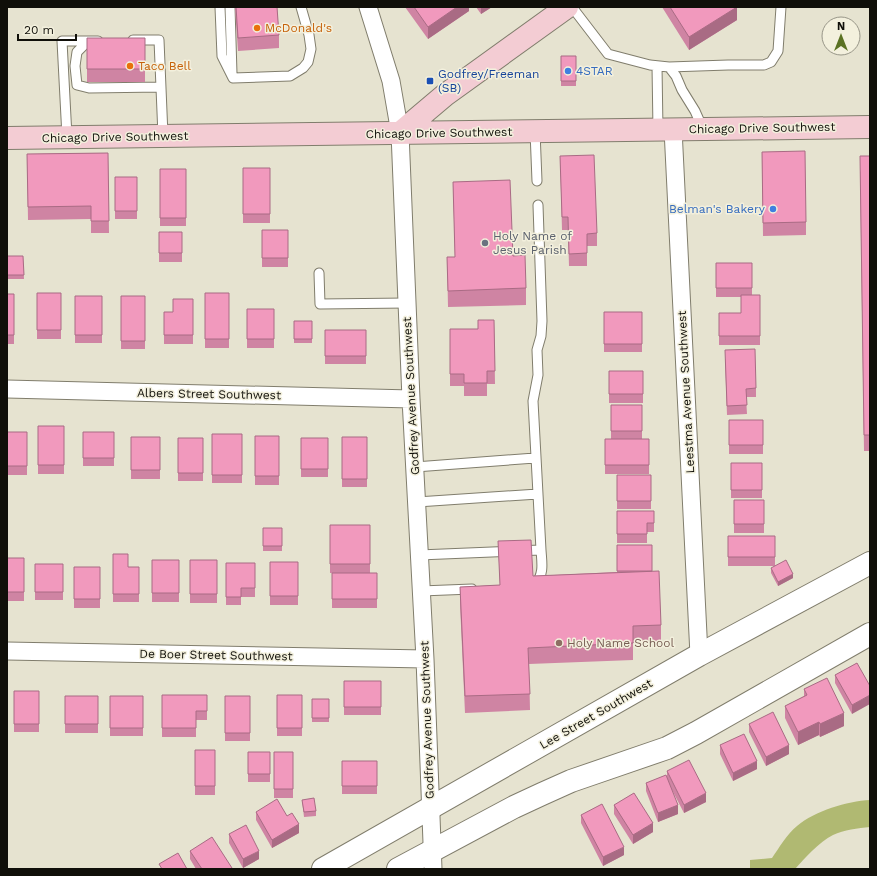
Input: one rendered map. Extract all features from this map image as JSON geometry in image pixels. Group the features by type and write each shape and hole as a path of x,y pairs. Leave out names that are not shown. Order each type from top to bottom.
{"main road":[{"path":"400,133 445,96 567,7"},
{"name":"Chicago Drive Southwest","path":"7,138 870,126"}],"street":[{"name":"Godfrey Avenue Southwest","path":"368,7 391,81 400,133 414,467 425,659 432,860"},
{"name":"Leestma Avenue Southwest","path":"665,130 700,655"},
{"name":"Albers Street Southwest","path":"7,389 411,399"},
{"name":"Lee Street Southwest","path":"323,869 700,655 870,563"},
{"path":"398,869 432,860 514,807 571,781 667,748 870,634"},
{"name":"De Boer Street Southwest","path":"7,651 425,659"}],"lane":[{"path":"220,7 222,56 233,78"},
{"path":"230,7 233,78"},
{"path":"233,78 290,76 303,68 308,62 311,49 309,35 301,7"},
{"path":"572,7 608,54 657,66 669,67 764,65 771,62 778,51 781,7"},
{"path":"67,138 62,41 104,40"},
{"path":"128,40 159,40 163,136"},
{"path":"88,41 77,52 75,66 77,85 89,88 161,87"},
{"path":"657,66 665,130"},
{"path":"669,67 676,76 682,90 696,110 704,129"},
{"path":"534,131 537,181"},
{"path":"536,585 541,576 542,566 533,401 538,375 537,350 541,336 542,321 538,204"},
{"path":"319,274 320,304 407,303"},
{"path":"414,467 535,458"},
{"path":"417,502 538,494"},
{"path":"420,555 541,550"},
{"path":"421,591 482,588"}],"green space":[{"path":"870,800 870,827 833,835 817,846 795,869 750,869 750,860 772,858 793,829 804,821 822,811 851,802"}],"building":[{"name":"McDonald's","path":"236,7 277,7 279,35 238,38"},
{"path":"414,7 457,7 428,27"},
{"path":"670,7 737,7 689,37"},
{"path":"87,38 145,38 145,69 87,69"},
{"path":"561,56 576,56 576,81 561,81"},
{"path":"805,151 806,222 763,223 762,152"},
{"path":"108,153 109,221 91,221 91,206 28,207 27,154"},
{"path":"594,155 597,233 587,234 587,253 569,254 568,217 562,217 560,156"},
{"path":"860,156 870,156 870,435 864,435"},
{"path":"243,168 270,168 270,214 243,214"},
{"path":"160,169 186,169 186,218 160,218"},
{"path":"115,177 137,177 137,211 115,211"},
{"path":"510,180 513,256 525,255 526,288 448,291 447,257 455,257 453,182"},
{"path":"262,230 288,230 288,258 262,258"},
{"path":"159,232 182,232 182,253 159,253"},
{"path":"7,256 23,256 24,275 7,275"},
{"path":"716,263 752,263 752,288 716,288"},
{"path":"37,293 61,293 61,330 37,330"},
{"path":"205,293 229,293 229,339 205,339"},
{"path":"7,294 14,294 14,335 7,335"},
{"path":"741,295 760,295 760,336 719,336 719,313 741,313"},
{"path":"75,296 102,296 102,335 75,335"},
{"path":"121,296 145,296 145,341 121,341"},
{"path":"173,299 193,299 193,335 164,335 164,312 173,312"},
{"path":"247,309 274,309 274,339 247,339"},
{"path":"604,312 642,312 642,344 604,344"},
{"path":"478,320 494,320 495,371 487,371 487,383 464,383 464,374 450,374 450,329 478,329"},
{"path":"294,321 312,321 312,339 294,339"},
{"path":"325,330 366,330 366,356 325,356"},
{"path":"755,349 756,388 746,389 747,405 727,406 725,350"},
{"path":"609,371 643,371 643,394 609,394"},
{"path":"611,405 642,405 642,431 611,431"},
{"path":"729,420 763,420 763,445 729,445"},
{"path":"38,426 64,426 64,465 38,465"},
{"path":"7,432 27,432 27,466 7,466"},
{"path":"83,432 114,432 114,458 83,458"},
{"path":"212,434 242,434 242,475 212,475"},
{"path":"255,436 279,436 279,476 255,476"},
{"path":"131,437 160,437 160,470 131,470"},
{"path":"342,437 367,437 367,479 342,479"},
{"path":"178,438 203,438 203,473 178,473"},
{"path":"301,438 328,438 328,469 301,469"},
{"path":"605,439 649,439 649,465 605,465"},
{"path":"731,463 762,463 762,490 731,490"},
{"path":"617,475 651,475 651,501 617,501"},
{"path":"734,500 764,500 764,524 734,524"},
{"path":"617,511 654,511 654,523 647,523 647,534 617,534"},
{"path":"330,525 370,525 370,564 330,564"},
{"path":"263,528 282,528 282,546 263,546"},
{"path":"728,536 775,536 775,557 728,557"},
{"path":"531,540 533,576 659,571 661,625 633,626 633,643 528,648 530,694 465,696 460,587 500,585 498,541"},
{"path":"617,545 652,545 652,571 617,571"},
{"path":"113,554 128,554 128,567 139,567 139,594 113,594"},
{"path":"7,558 24,558 24,592 7,592"},
{"path":"152,560 179,560 179,593 152,593"},
{"path":"190,560 217,560 217,594 190,594"},
{"path":"786,560 793,574 778,582 771,568"},
{"path":"270,562 298,562 298,596 270,596"},
{"path":"226,563 255,563 255,588 241,588 241,597 226,597"},
{"path":"35,564 63,564 63,592 35,592"},
{"path":"74,567 100,567 100,599 74,599"},
{"path":"332,573 377,573 377,599 332,599"},
{"path":"857,663 870,686 870,695 852,705 835,675"},
{"path":"827,678 844,713 820,724 819,722 798,732 785,706 807,695 804,689"},
{"path":"344,681 381,681 381,707 344,707"},
{"path":"14,691 39,691 39,724 14,724"},
{"path":"162,695 207,695 207,711 196,711 196,728 162,728"},
{"path":"277,695 302,695 302,728 277,728"},
{"path":"65,696 98,696 98,724 65,724"},
{"path":"110,696 143,696 143,728 110,728"},
{"path":"225,696 250,696 250,733 225,733"},
{"path":"312,699 329,699 329,718 312,718"},
{"path":"773,712 789,745 766,757 749,724"},
{"path":"744,734 757,761 733,773 720,745"},
{"path":"195,750 215,750 215,786 195,786"},
{"path":"248,752 270,752 270,774 248,774"},
{"path":"274,752 293,752 293,789 274,789"},
{"path":"689,760 706,793 684,805 667,771"},
{"path":"342,761 377,761 377,786 342,786"},
{"path":"666,775 678,805 658,813 646,783"},
{"path":"634,793 653,823 633,835 614,805"},
{"path":"314,798 316,811 304,812 302,800"},
{"path":"277,799 287,816 292,813 299,824 272,840 256,812"},
{"path":"602,804 624,847 603,857 581,815"},
{"path":"246,825 259,851 243,859 229,834"},
{"path":"212,837 232,868 231,869 202,869 190,851"},
{"path":"178,853 187,869 162,869 159,864"}],"place":[{"name":"McDonald's","path":"257,28"},
{"name":"Taco Bell","path":"130,66"},
{"name":"4STAR","path":"568,71"},
{"name":"Godfrey/Freeman (SB)","path":"430,81"},
{"name":"Belman's Bakery","path":"773,209"},
{"name":"Holy Name of Jesus Parish","path":"485,243"},
{"name":"Holy Name School","path":"559,643"}]}
